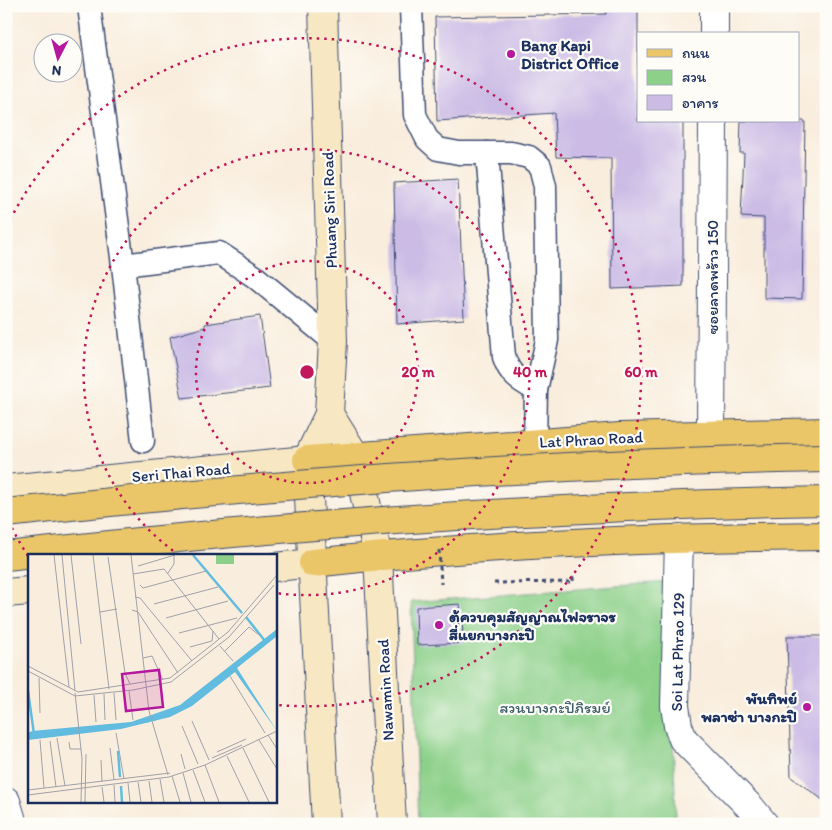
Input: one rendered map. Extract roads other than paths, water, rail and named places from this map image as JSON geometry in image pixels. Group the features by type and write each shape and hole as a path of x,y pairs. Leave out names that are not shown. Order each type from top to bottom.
{"main road":[{"name":"Phuang Siri Road","path":"313,563 307,460 329,414 333,341 323,6"},
{"path":"329,414 356,457 378,556"},
{"name":"Lat Phrao Road","path":"356,457 536,442 711,433 826,432"},
{"name":"Seri Thai Road","path":"6,490 307,460 356,457"},
{"path":"6,513 111,501 440,474 623,464 826,458"},
{"path":"6,556 121,543 438,517 605,506 826,501"},
{"path":"276,567 378,556 679,538 826,536"},
{"name":"Nawamin Road","path":"378,556 392,824"},
{"path":"313,563 326,824"},
{"path":"6,593 28,591"}],"street":[{"path":"714,6 714,32"},
{"name":"ซอยลาดพร้าว 150","path":"711,433 713,122"},
{"name":"Soi Lat Phrao 129","path":"679,538 675,706 678,726 683,739 750,807 764,824"}],"lane":[{"path":"89,6 123,265 143,441"},
{"path":"411,6 415,115 427,139 438,149 459,153 511,153 529,157 540,166 545,186 547,340 536,390 536,442"},
{"path":"487,153 504,357 508,369 516,379 536,390"},
{"path":"123,265 219,253 254,276 333,341"}],"place":[{"name":"Bang Kapi District Office","path":"511,54"},
{"name":"ตู้ควบคุมสัญญาณไฟจราจร สี่แยกบางกะปิ","path":"439,625"},
{"name":"พันทิพย์ พลาซ่า บางกะปิ","path":"807,707"}],"park label":[{"name":"สวนบางกะปิภิรมย์","path":"555,707"}]}
